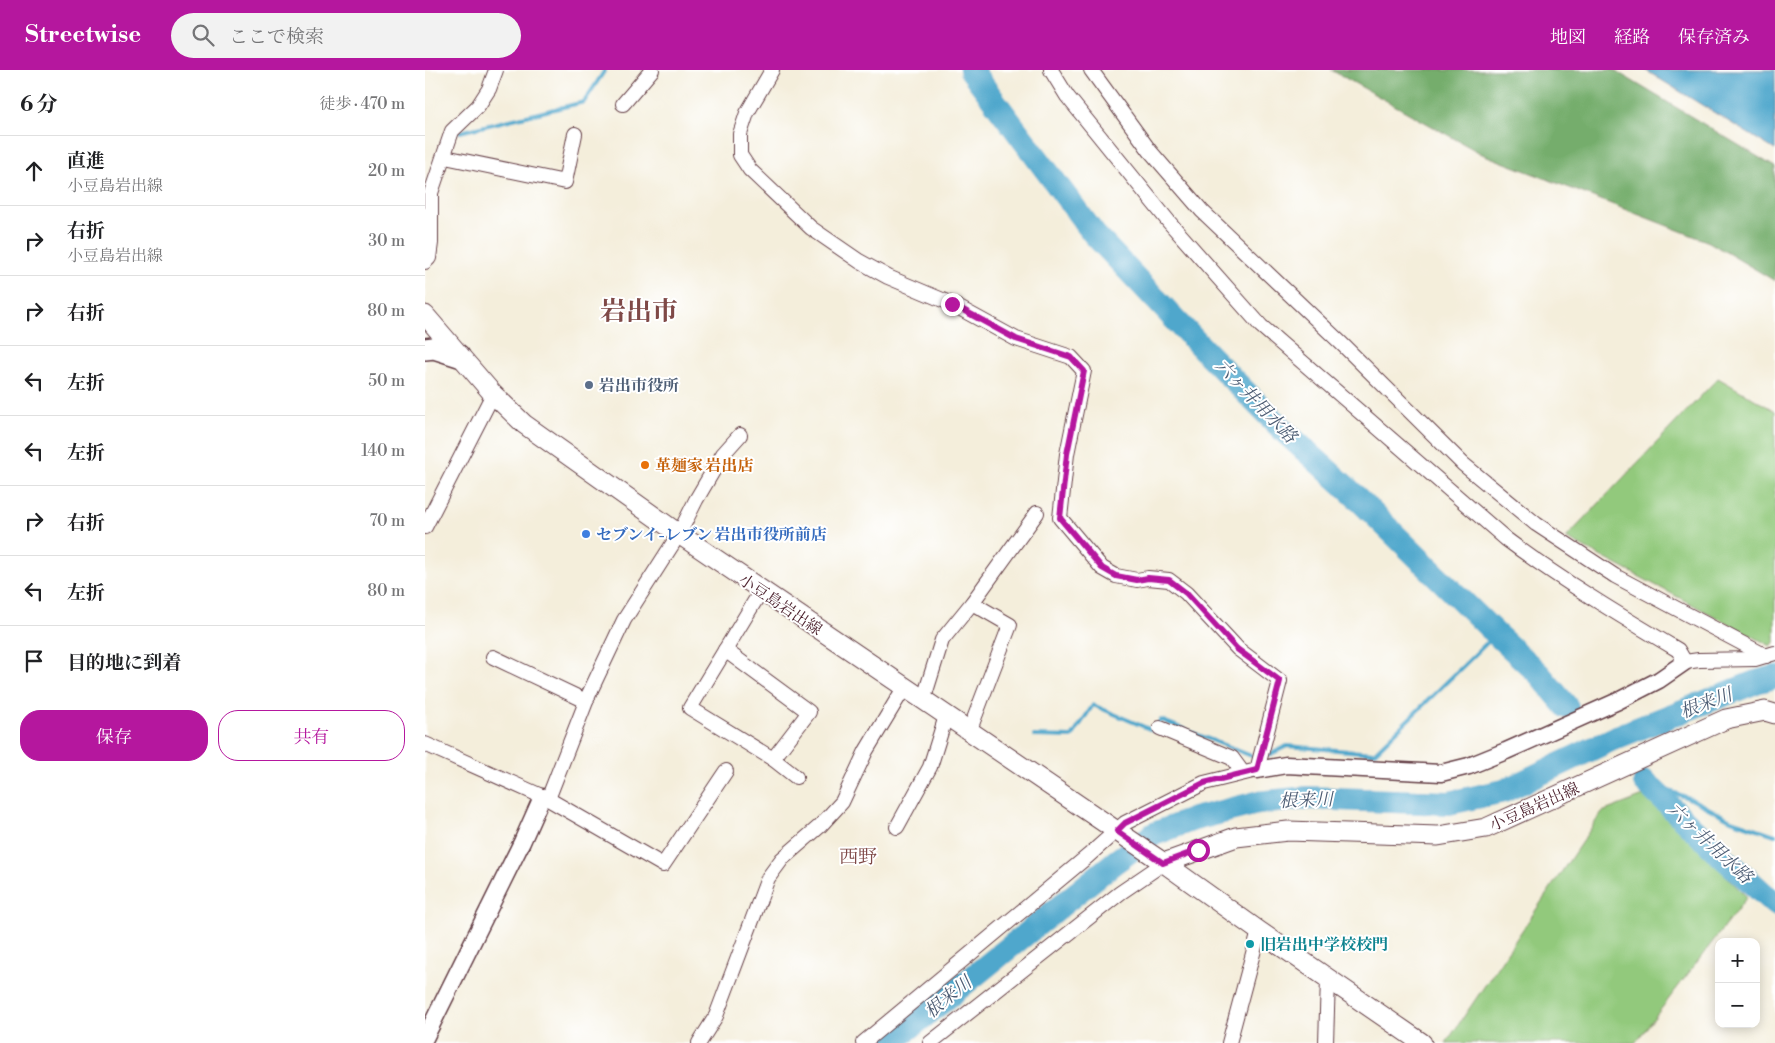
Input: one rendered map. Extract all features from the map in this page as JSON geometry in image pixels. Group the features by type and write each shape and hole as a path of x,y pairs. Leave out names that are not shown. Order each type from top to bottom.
{"main road":[{"name":"小豆島岩出線","path":"425,315 493,394 525,424 761,591 1120,833 1422,1043"},
{"path":"425,350 434,348 459,356"},
{"name":"小豆島岩出線","path":"1157,859 1236,837 1288,831 1438,836 1486,828 1726,719 1765,711 1775,714"}],"street":[{"path":"425,262 429,258 431,243 431,193 445,157 452,131 478,106 489,90 496,70"},
{"path":"623,104 652,70"},
{"path":"772,70 747,113 740,134 740,155 750,170 811,228 859,261 888,277 952,304 1016,339 1071,357 1084,371 1067,454 1060,518 1102,568 1116,576 1137,580 1148,578 1169,580 1186,593 1237,649 1280,681 1250,771"},
{"path":"1051,70 1067,96 1169,222 1261,326 1507,539 1545,568 1596,602 1678,650 1685,662"},
{"path":"1091,70 1150,151 1202,211 1342,344 1463,464 1536,524 1615,576 1770,655"},
{"path":"445,157 565,182 575,134"},
{"path":"425,527 493,394"},
{"path":"425,1038 545,798 586,701 624,620 679,534 723,454 740,435"},
{"path":"923,701 942,640 972,603 1037,513"},
{"path":"761,591 690,708 773,759 796,776"},
{"path":"969,732 1010,625 972,603"},
{"path":"725,650 809,712 773,759"},
{"path":"863,1043 1120,833 1125,823 1204,783 1250,771 1286,765 1441,773 1469,766 1506,752 1618,701 1659,680 1685,662 1755,659 1770,655"},
{"path":"493,656 586,701"},
{"path":"699,1043 716,1016 768,878 782,859 821,826 842,802 866,751 903,688"},
{"path":"897,827 930,767 946,716"},
{"path":"1161,728 1232,758 1250,771"},
{"path":"425,744 545,798 663,865 726,771"},
{"path":"930,1043 1112,899 1157,859"},
{"path":"1229,1043 1259,931"},
{"path":"1326,1043 1329,979"}],"green space":[{"path":"1331,70 1614,70 1775,167 1775,281 1709,242 1482,154"},
{"path":"1718,378 1775,411 1775,641 1771,646 1566,538"},
{"path":"1646,795 1747,897 1635,1043 1446,1043 1602,812"}],"water":[{"path":"1645,70 1775,70 1775,150"}],"waterway":[{"path":"460,132 584,102 605,70"},
{"name":"六ヶ井用水路","path":"971,70 1094,234 1286,433 1347,488 1539,674 1567,707"},
{"path":"1034,736 1072,737 1093,705 1154,731 1161,720 1254,757 1269,755 1287,746 1374,753 1496,634"},
{"name":"根来川","path":"891,1043 1115,862 1154,834 1194,819 1257,803 1307,798 1449,803 1504,791 1617,737 1756,682 1775,677"},
{"path":"1645,782 1691,799 1731,820 1775,835"},
{"name":"六ヶ井用水路","path":"1645,782 1716,851 1775,904"}],"place":[{"name":"岩出市役所","path":"589,385"},
{"name":"革麺家 岩出店","path":"645,465"},
{"name":"セブンイ-レブン 岩出市役所前店","path":"586,534"},
{"name":"旧岩出中学校校門","path":"1250,944"}],"district":[{"name":"岩出市","path":"639,311"},
{"name":"西野","path":"858,856"}],"route":[{"path":"952,304 1016,339 1071,357 1084,371 1067,454 1060,518 1102,568 1116,576 1137,580 1148,578 1169,580 1186,593 1237,649 1280,681 1257,770 1204,783 1125,823 1117,831 1163,863 1198,850"}]}
